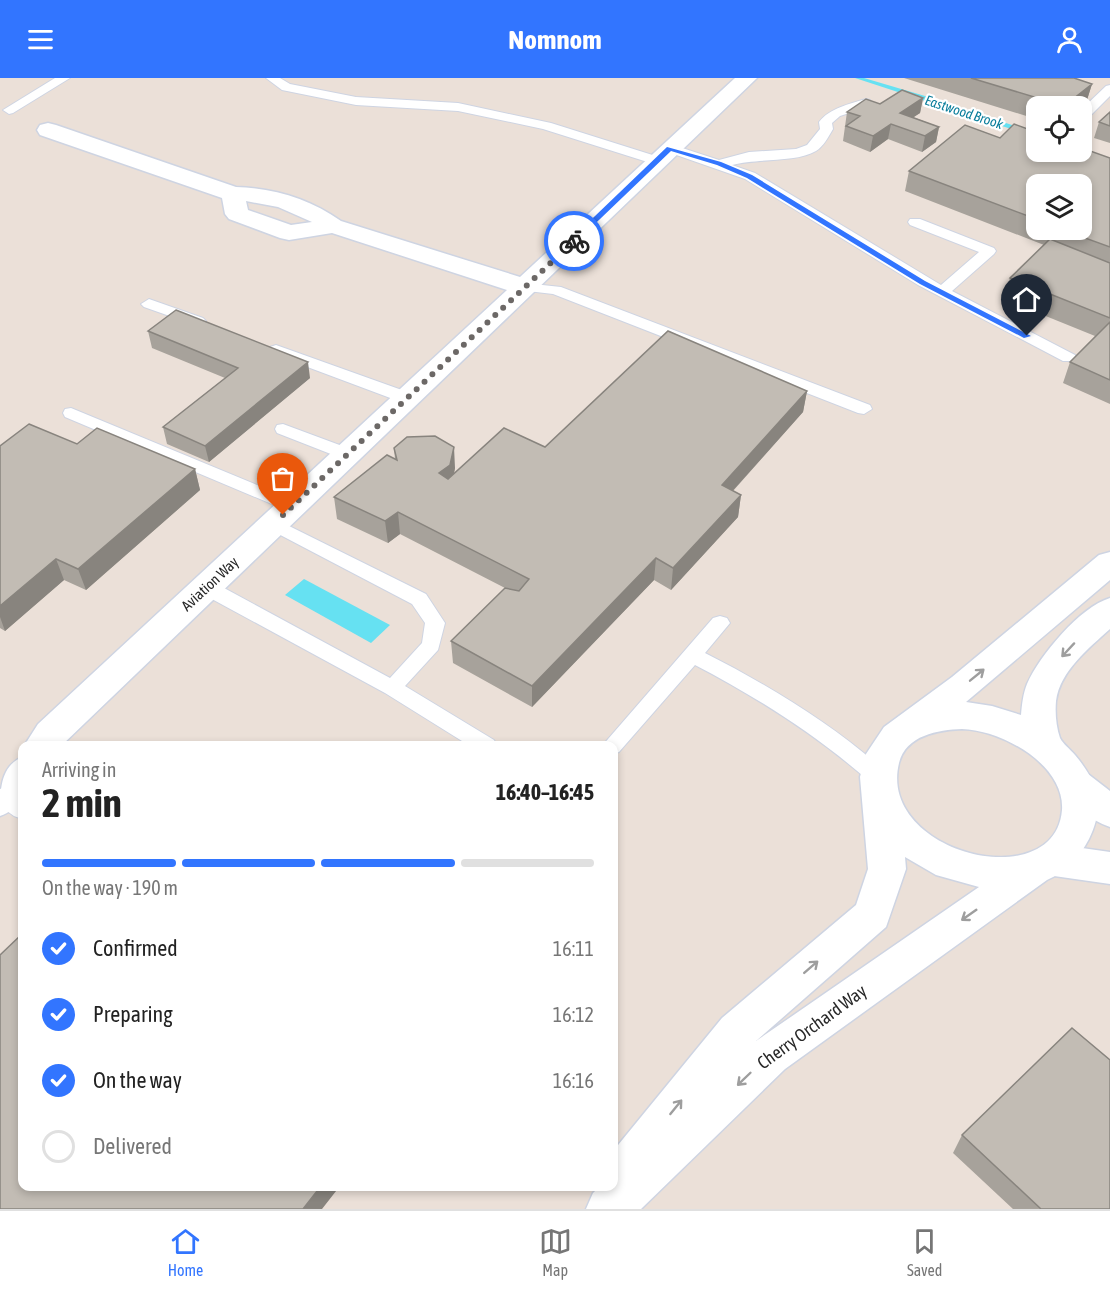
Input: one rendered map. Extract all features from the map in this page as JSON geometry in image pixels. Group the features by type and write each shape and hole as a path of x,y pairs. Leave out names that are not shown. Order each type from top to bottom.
{"street":[{"name":"Aviation Way","path":"45,741 747,78"},
{"path":"48,130 233,194 237,214 289,233 333,226 524,287"},
{"name":"Cherry Orchard Way","path":"618,1180 737,1031 872,915 887,869 880,788 884,754 896,737 990,665 1110,563"},
{"path":"1044,744 1038,715 1043,688 1051,668 1110,610"},
{"name":"Cherry Orchard Way","path":"609,1209 770,1055 1044,865 1078,828 1081,808 1075,784 1063,763 1044,744 1022,730 992,719 951,715 915,724"},
{"path":"1075,784 1110,812"},
{"path":"880,788 888,814 901,832 927,853 949,864 993,874 1044,865 1110,868"},
{"name":"Cherry Orchard Way","path":"595,1209 609,1191"}],"lane":[{"path":"9,110 64,78"},
{"path":"272,78 286,87 356,101 458,106 663,155 719,164 750,176 942,292 1069,358"},
{"path":"1092,106 1110,89"},
{"path":"719,164 749,156 797,153 812,148 827,129 825,122 836,113 866,103"},
{"path":"915,222 989,251 942,292"},
{"path":"524,287 556,290 864,409"},
{"path":"149,304 217,328"},
{"path":"261,345 407,398"},
{"path":"71,413 283,515 419,599 435,623 431,645 392,688"},
{"path":"283,429 347,454"},
{"path":"206,587 392,688 479,741"},
{"path":"616,741 720,623"},
{"path":"692,655 750,685 803,718 858,759 880,788"}],"water":[{"path":"304,579 390,625 371,643 285,595"}],"building":[{"path":"971,78 1074,78 1092,84 1077,96 1031,96"},
{"path":"902,90 923,98 900,113 939,127 925,136 891,124 873,136 846,126 860,116 847,112 866,99 880,104"},
{"path":"1110,112 1110,126 1099,122"},
{"path":"1014,124 1026,128 1026,162 1092,162 1092,152 1110,158 1110,247 1091,240 1092,174 1026,174 1026,215 909,171 965,125 1000,138"},
{"path":"1049,240 1110,263 1110,318 1010,278"},
{"path":"176,310 308,362 205,446 163,427 238,368 148,331"},
{"path":"1110,322 1110,380 1070,362"},
{"path":"668,331 807,391 722,485 741,495 673,568 656,558 532,686 451,641 505,588 519,591 529,579 398,512 385,521 334,497 387,455 397,460 394,448 407,437 435,436 454,447 450,465 439,473 448,479 504,428 545,447"},
{"path":"29,424 77,444 97,428 195,469 78,569 56,559 0,606 0,446"},
{"path":"18,938 18,1191 317,1191 303,1209 0,1209 0,955"},
{"path":"1072,1028 1110,1060 1110,1209 1041,1209 962,1135"}],"waterway":[{"name":"Eastwood Brook","path":"858,78 1026,132"}],"way so far":[{"path":"283,515 574,241"}],"route":[{"path":"574,241 670,148 750,176 923,282 1027,336"}]}
